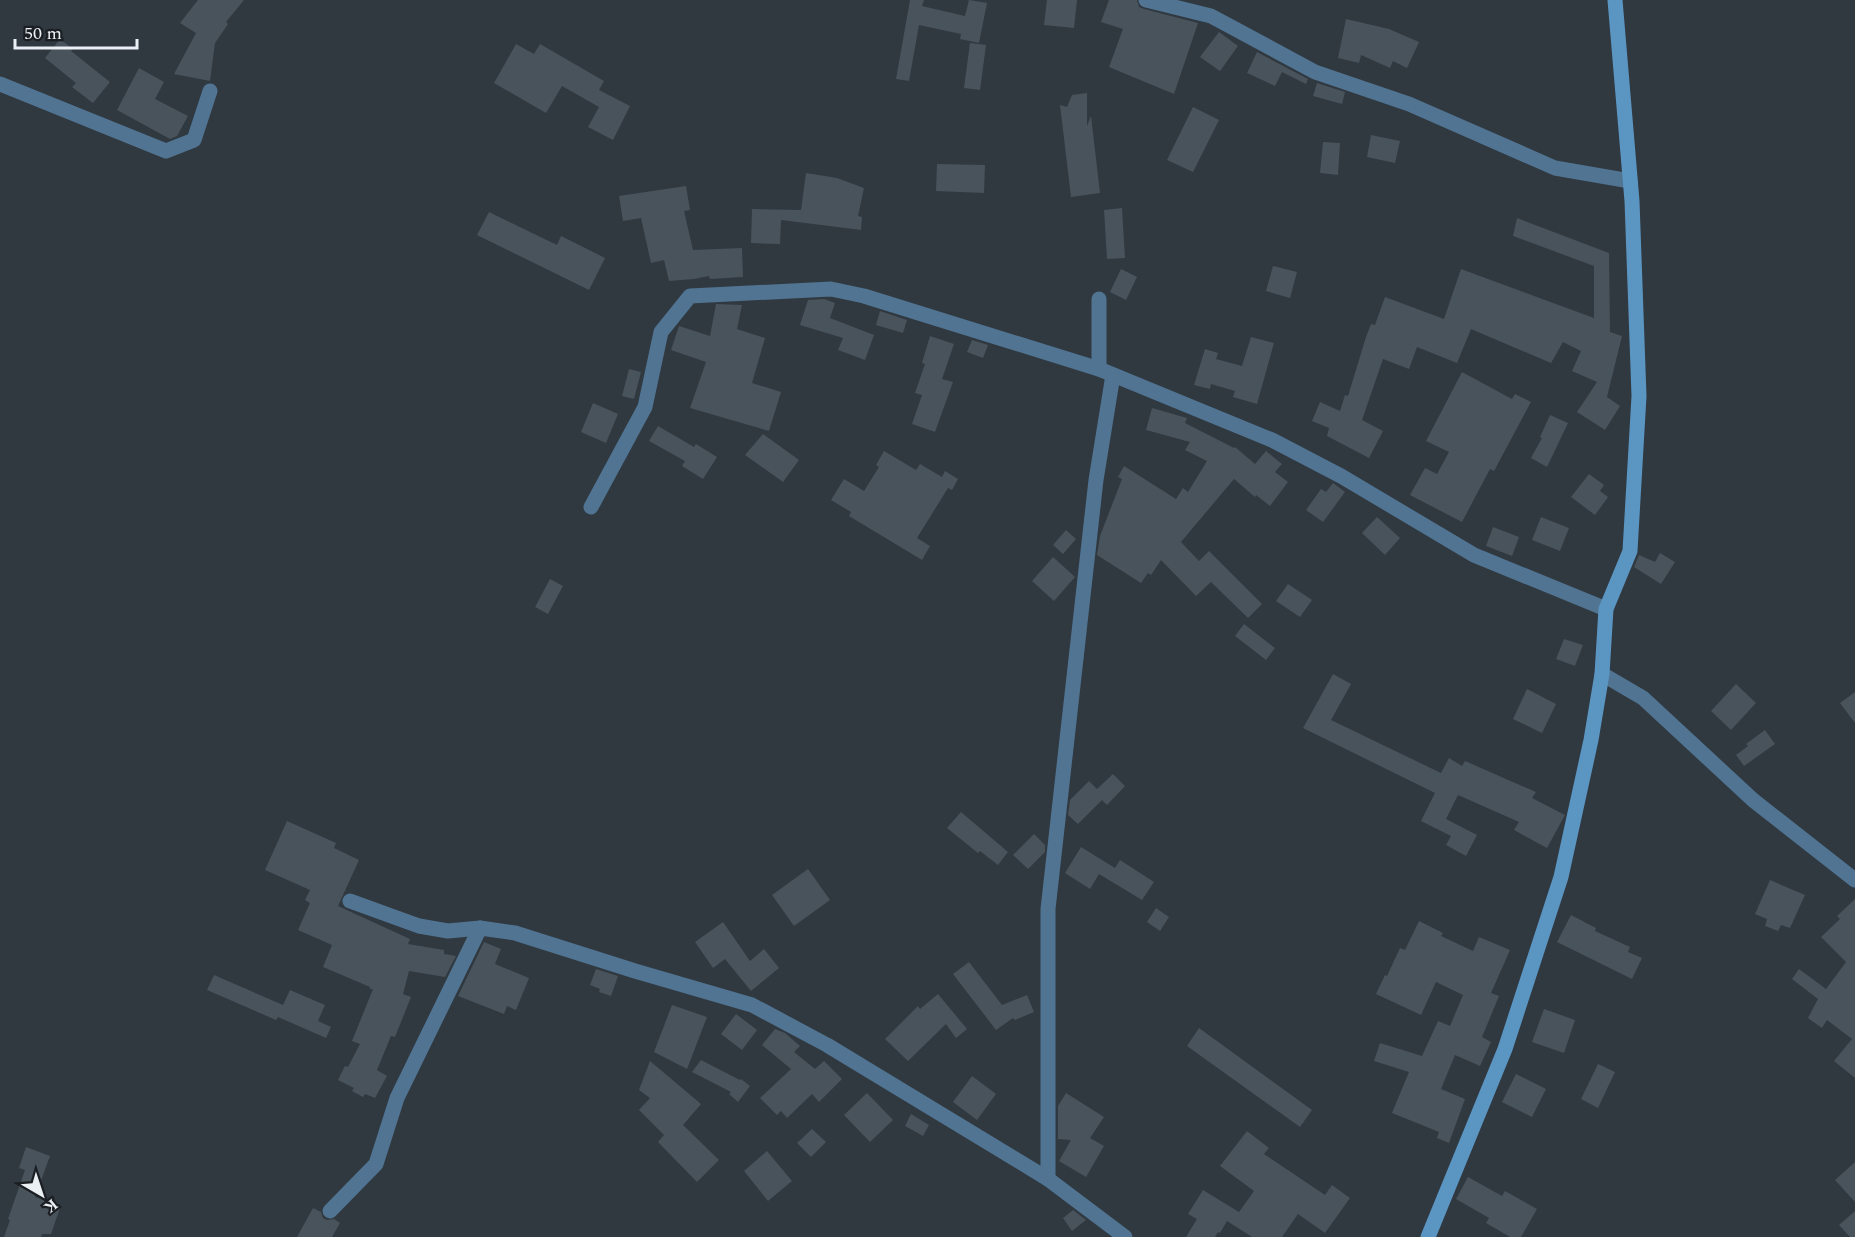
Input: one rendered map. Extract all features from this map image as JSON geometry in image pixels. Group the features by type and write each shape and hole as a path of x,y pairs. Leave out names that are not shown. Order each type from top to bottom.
{"street":[{"path":"1146,0 1211,16 1316,72 1409,104 1555,168 1630,181"},
{"path":"1428,1237 1505,1049 1561,877 1591,740 1602,674 1606,609 1630,551 1639,396 1630,181 1615,0"},
{"path":"0,84 166,151 194,140 210,91"},
{"path":"591,507 645,407 661,332 690,296 831,289 864,296 1106,372 1272,440 1341,476 1474,555 1606,609"},
{"path":"1048,1179 1048,909 1106,372 1099,299"},
{"path":"1602,674 1643,698 1754,800 1855,880"},
{"path":"350,902 419,926 448,931 480,928 515,933 752,1005 827,1045 1048,1179 1125,1237"},
{"path":"330,1211 376,1164 397,1098 480,928"}],"building":[{"path":"198,0 244,0 226,22 228,24 215,43 210,81 174,74 196,33 180,23"},
{"path":"910,0 924,0 922,6 965,16 969,0 987,3 979,43 960,39 961,34 919,25 909,81 896,79"},
{"path":"1047,0 1077,0 1074,28 1044,25"},
{"path":"1109,0 1137,0 1139,7 1144,9 1198,23 1174,94 1109,67 1123,29 1101,22"},
{"path":"1346,19 1389,29 1419,42 1407,68 1393,61 1390,68 1361,55 1359,63 1338,58"},
{"path":"1219,32 1238,46 1220,71 1200,57"},
{"path":"60,39 73,49 71,51 110,82 93,103 72,87 76,83 45,58"},
{"path":"970,43 986,45 980,90 964,88"},
{"path":"516,44 534,54 540,44 604,81 599,90 630,106 613,140 588,127 599,107 562,86 546,113 494,83"},
{"path":"1257,52 1308,79 1306,84 1282,72 1275,86 1247,73"},
{"path":"139,68 164,82 155,99 188,116 177,136 170,139 117,110"},
{"path":"1317,83 1345,92 1342,104 1313,96"},
{"path":"1087,93 1087,126 1091,116 1100,193 1071,197 1060,105 1067,107 1072,95"},
{"path":"1193,107 1219,120 1193,172 1167,160"},
{"path":"1371,135 1400,141 1395,163 1367,157"},
{"path":"1323,142 1340,143 1338,175 1320,173"},
{"path":"937,164 985,165 984,193 936,191"},
{"path":"806,173 837,178 864,188 858,216 862,217 861,230 781,220 780,244 751,243 752,209 801,210"},
{"path":"686,186 690,210 684,211 693,250 742,248 743,277 710,279 709,276 669,281 664,260 651,263 641,218 623,221 619,196"},
{"path":"1122,208 1125,258 1107,259 1104,210"},
{"path":"489,212 557,245 561,236 605,258 589,290 477,235"},
{"path":"1517,218 1609,253 1610,332 1622,336 1607,397 1620,406 1605,430 1577,412 1597,382 1572,371 1581,351 1563,342 1551,363 1471,329 1457,363 1417,347 1409,369 1383,359 1362,420 1383,431 1369,458 1327,436 1329,428 1312,421 1320,402 1340,411 1345,395 1348,396 1371,324 1375,325 1385,297 1444,319 1461,269 1594,318 1594,266 1513,236"},
{"path":"1273,266 1297,272 1290,298 1266,291"},
{"path":"1121,269 1137,277 1126,300 1110,292"},
{"path":"824,299 835,303 830,318 874,335 865,360 838,350 843,338 800,325 808,300"},
{"path":"716,304 742,305 737,329 765,338 752,383 781,392 769,431 690,408 706,362 671,350 679,326 710,336"},
{"path":"880,311 907,320 903,333 876,325"},
{"path":"930,336 954,344 942,379 953,382 935,432 912,424 922,395 915,393 925,364 922,363"},
{"path":"1251,337 1274,343 1257,404 1233,397 1235,391 1211,384 1210,389 1194,385 1205,349 1218,353 1216,359 1242,366"},
{"path":"972,340 988,345 983,358 967,352"},
{"path":"629,369 641,372 634,399 622,396"},
{"path":"1462,372 1512,399 1515,394 1531,402 1494,471 1490,469 1462,522 1410,495 1425,468 1437,474 1449,452 1426,441"},
{"path":"593,403 618,414 606,443 581,432"},
{"path":"1152,408 1187,418 1185,423 1235,447 1255,464 1266,451 1282,464 1275,472 1288,482 1270,506 1256,495 1255,497 1234,479 1181,542 1199,561 1209,551 1262,604 1248,618 1211,582 1196,596 1161,560 1151,575 1148,573 1141,583 1097,555 1100,536 1122,479 1118,477 1124,466 1176,499 1183,488 1188,492 1207,461 1185,450 1190,442 1146,430"},
{"path":"1550,415 1568,423 1547,467 1531,458 1542,438 1540,437"},
{"path":"658,426 694,447 696,444 717,457 703,479 682,466 685,461 649,441"},
{"path":"763,434 799,460 783,482 745,455"},
{"path":"884,451 916,470 920,464 942,477 945,471 958,479 952,490 948,488 917,538 930,546 922,560 849,516 851,512 831,500 844,479 864,491 879,467 876,465"},
{"path":"1589,474 1604,485 1600,491 1608,497 1595,515 1571,497"},
{"path":"1333,483 1345,492 1323,522 1306,510 1321,489 1326,492"},
{"path":"1377,517 1400,538 1385,555 1362,533"},
{"path":"1541,517 1569,528 1560,551 1532,540"},
{"path":"1493,527 1519,537 1512,556 1486,546"},
{"path":"1066,530 1076,539 1063,554 1053,545"},
{"path":"1660,553 1675,562 1661,584 1634,567 1639,555 1655,562"},
{"path":"1053,557 1075,577 1054,601 1032,581"},
{"path":"550,579 563,586 548,614 535,607"},
{"path":"1288,584 1312,600 1300,617 1276,601"},
{"path":"1244,624 1275,648 1266,660 1235,636"},
{"path":"1564,639 1583,645 1575,666 1556,659"},
{"path":"1333,674 1351,684 1331,720 1441,773 1449,758 1462,766 1465,761 1536,792 1532,798 1565,815 1547,848 1514,830 1519,822 1458,795 1446,819 1477,835 1466,856 1446,845 1451,836 1421,821 1435,793 1303,728"},
{"path":"1736,684 1756,703 1731,730 1711,711"},
{"path":"1527,689 1556,704 1542,733 1513,719"},
{"path":"1855,692 1855,723 1840,703"},
{"path":"1765,730 1775,744 1744,766 1736,755 1748,746 1746,744"},
{"path":"1113,774 1125,786 1107,805 1102,800 1078,824 1068,815 1070,800 1089,781 1097,789"},
{"path":"961,812 1008,852 998,865 980,851 978,853 947,828"},
{"path":"287,821 336,843 334,848 359,860 338,906 410,939 408,944 444,950 444,954 456,956 445,977 409,971 403,994 411,997 395,1037 391,1036 377,1070 387,1076 375,1098 365,1094 363,1097 352,1091 354,1088 338,1080 360,1044 352,1041 373,989 323,967 332,945 298,930 310,903 305,900 310,890 265,870"},
{"path":"1034,834 1045,845 1045,852 1028,869 1013,855"},
{"path":"1081,847 1115,868 1120,860 1154,882 1142,900 1099,874 1090,889 1065,873"},
{"path":"808,869 830,900 794,926 772,895"},
{"path":"1770,880 1805,895 1790,928 1781,925 1778,931 1765,926 1767,919 1755,914"},
{"path":"1855,899 1855,1078 1834,1061 1852,1039 1827,1020 1822,1028 1808,1018 1818,999 1792,979 1799,969 1826,989 1846,962 1821,937 1840,919 1837,916"},
{"path":"1156,908 1169,917 1160,931 1147,922"},
{"path":"1571,915 1596,928 1595,931 1630,947 1628,952 1642,958 1632,979 1557,942"},
{"path":"1419,921 1443,933 1441,936 1473,951 1479,937 1510,950 1491,993 1499,996 1482,1037 1491,1042 1480,1066 1455,1055 1441,1089 1465,1099 1449,1143 1437,1138 1439,1132 1392,1113 1409,1072 1374,1061 1380,1043 1422,1056 1438,1021 1450,1026 1463,995 1436,982 1421,1015 1376,994 1400,948 1405,950"},
{"path":"723,922 750,961 764,949 779,968 751,991 725,959 713,968 695,942"},
{"path":"484,942 501,949 495,964 529,978 516,1010 507,1006 504,1014 458,996"},
{"path":"969,962 1002,1005 1027,995 1034,1012 1015,1020 1013,1018 996,1030 953,974"},
{"path":"596,969 618,976 611,996 599,992 600,989 590,985"},
{"path":"214,975 283,1005 290,990 325,1005 318,1021 331,1027 326,1038 278,1017 276,1020 207,990"},
{"path":"938,994 967,1029 956,1038 946,1024 908,1061 885,1039 918,1006 920,1009"},
{"path":"672,1005 707,1017 687,1069 654,1052"},
{"path":"1544,1009 1575,1020 1564,1053 1532,1042"},
{"path":"736,1014 757,1030 742,1050 721,1034"},
{"path":"1199,1028 1312,1110 1300,1127 1187,1046"},
{"path":"775,1029 785,1033 800,1046 794,1052 815,1069 824,1061 842,1079 819,1102 812,1094 787,1118 781,1111 777,1115 760,1098 791,1069 762,1045"},
{"path":"701,1060 741,1079 750,1086 738,1102 729,1094 731,1092 692,1072"},
{"path":"650,1061 701,1104 683,1125 719,1160 697,1182 658,1142 664,1135 639,1110 650,1098 639,1090"},
{"path":"1598,1064 1615,1072 1598,1108 1581,1099"},
{"path":"1516,1074 1546,1089 1532,1117 1502,1102"},
{"path":"972,1076 996,1094 977,1120 953,1102"},
{"path":"867,1093 893,1120 870,1142 844,1115"},
{"path":"1066,1093 1104,1117 1090,1138 1104,1146 1086,1177 1059,1161 1071,1140 1058,1139 1058,1106"},
{"path":"911,1114 929,1125 923,1136 905,1126"},
{"path":"812,1129 826,1142 811,1157 797,1143"},
{"path":"1247,1131 1269,1148 1264,1154 1325,1195 1332,1185 1350,1198 1325,1233 1298,1214 1282,1237 1252,1237 1227,1221 1215,1237 1186,1237 1197,1219 1188,1214 1203,1190 1239,1212 1254,1191 1220,1166"},
{"path":"26,1147 50,1156 35,1197 61,1205 51,1234 42,1234 41,1237 4,1237 25,1170 19,1168"},
{"path":"767,1151 792,1181 768,1201 744,1171"},
{"path":"1855,1162 1855,1202 1835,1180"},
{"path":"1468,1177 1502,1196 1505,1191 1537,1209 1521,1237 1510,1237 1486,1223 1489,1218 1456,1199"},
{"path":"313,1208 321,1212 323,1218 334,1219 340,1223 332,1237 297,1237"},
{"path":"1073,1210 1086,1220 1072,1231 1063,1218"},
{"path":"1855,1211 1855,1237 1850,1237 1839,1225"}]}
